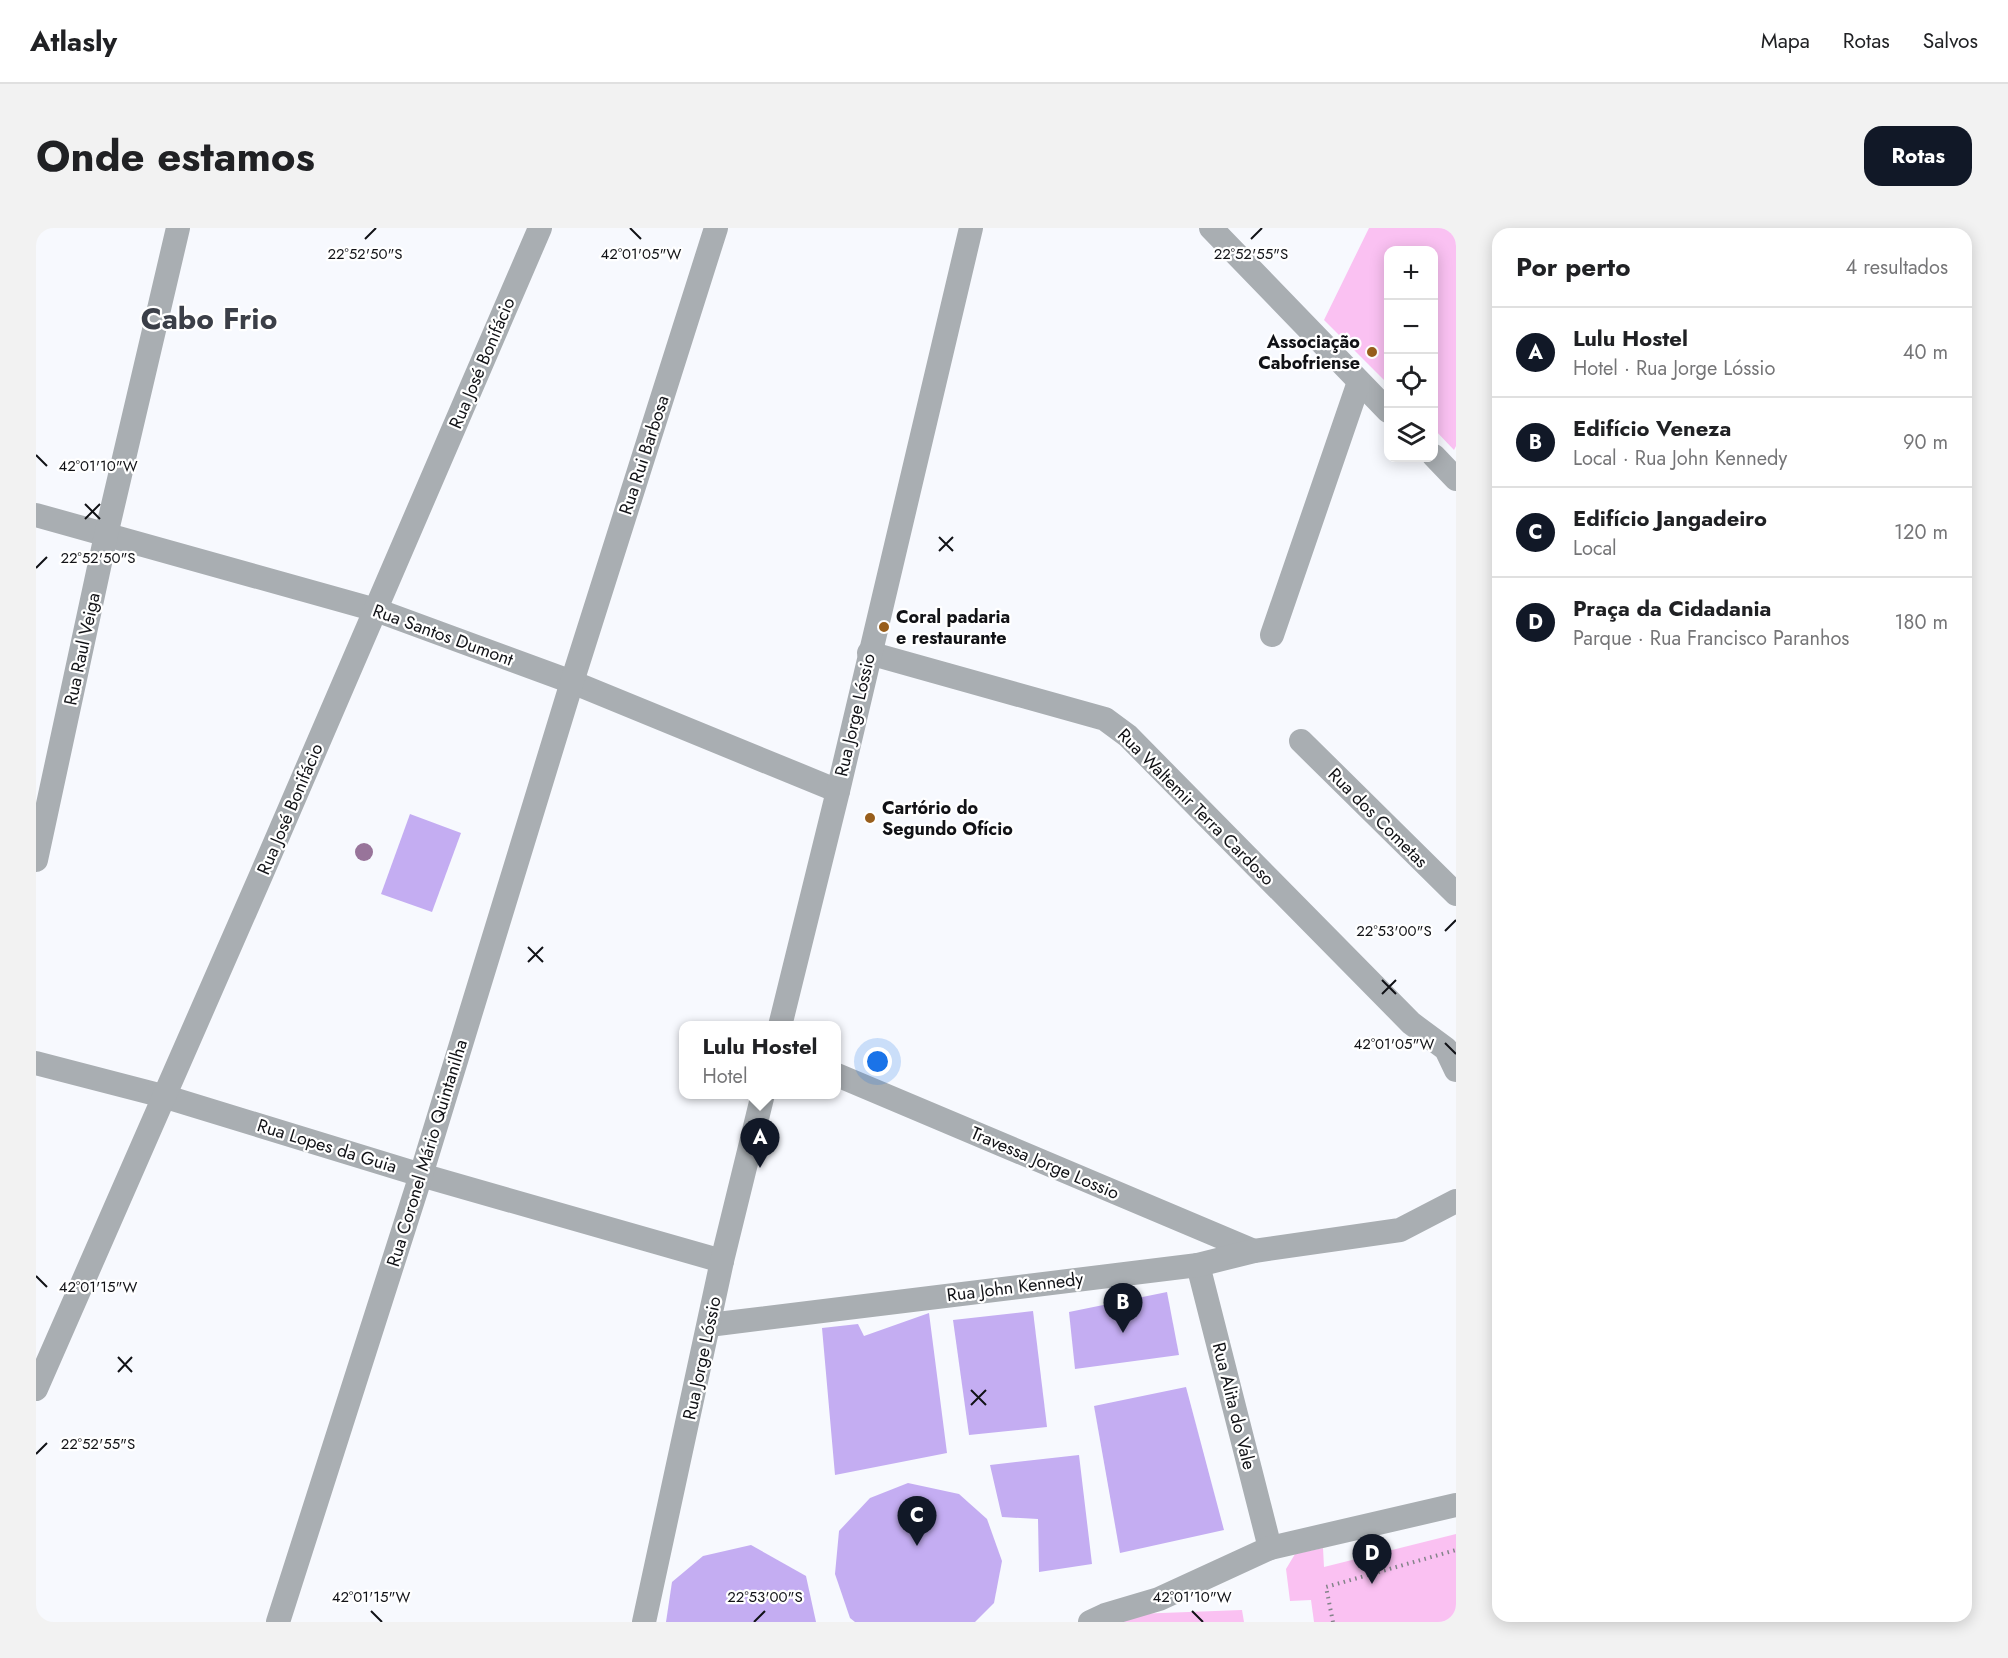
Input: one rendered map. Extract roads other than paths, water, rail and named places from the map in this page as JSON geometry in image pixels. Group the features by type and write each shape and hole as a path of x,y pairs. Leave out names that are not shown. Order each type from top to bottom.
{"street":[{"name":"Rua Raul Veiga","path":"36,860 106,535 178,228"},
{"name":"Rua José Bonifácio","path":"36,1389 540,228"},
{"name":"Rua Rui Barbosa","path":"572,682 716,228"},
{"name":"Rua Jorge Lóssio","path":"781,1021 971,228"},
{"path":"1211,228 1386,408"},
{"path":"1272,635 1359,382"},
{"path":"1438,460 1456,478"},
{"name":"Rua Santos Dumont","path":"36,515 376,610 572,682 838,790"},
{"name":"Rua Waltemir Terra Cardoso","path":"869,653 1106,719 1128,736 1411,1023 1446,1049 1456,1070"},
{"name":"Rua Coronel Mário Quintanilha","path":"278,1622 421,1175 572,682"},
{"name":"Rua dos Cometas","path":"1300,741 1456,894"},
{"name":"Rua Lopes da Guia","path":"36,1063 163,1096 421,1175 722,1261"},
{"name":"Travessa Jorge Lossio","path":"841,1077 1254,1251"},
{"name":"Rua Jorge Lóssio","path":"644,1622 722,1261 762,1099"},
{"name":"Rua John Kennedy","path":"710,1325 1198,1265 1254,1251 1400,1230 1456,1202"},
{"name":"Rua Alita do Vale","path":"1198,1265 1270,1548"},
{"path":"1090,1622 1105,1615 1159,1599 1270,1548 1456,1505"}],"place":[{"name":"Associação Cabofriense","path":"1372,352"},
{"name":"Coral padaria e restaurante","path":"884,627"},
{"name":"Cartório do Segundo Ofício","path":"870,818"},
{"name":"Lulu Hostel","path":"760,1168"},
{"name":"Edifício Veneza","path":"1123,1333"},
{"name":"Edifício Jangadeiro","path":"917,1546"},
{"name":"Praça da Cidadania","path":"1372,1584"}],"district":[{"name":"Cabo Frio","path":"209,319"}]}
